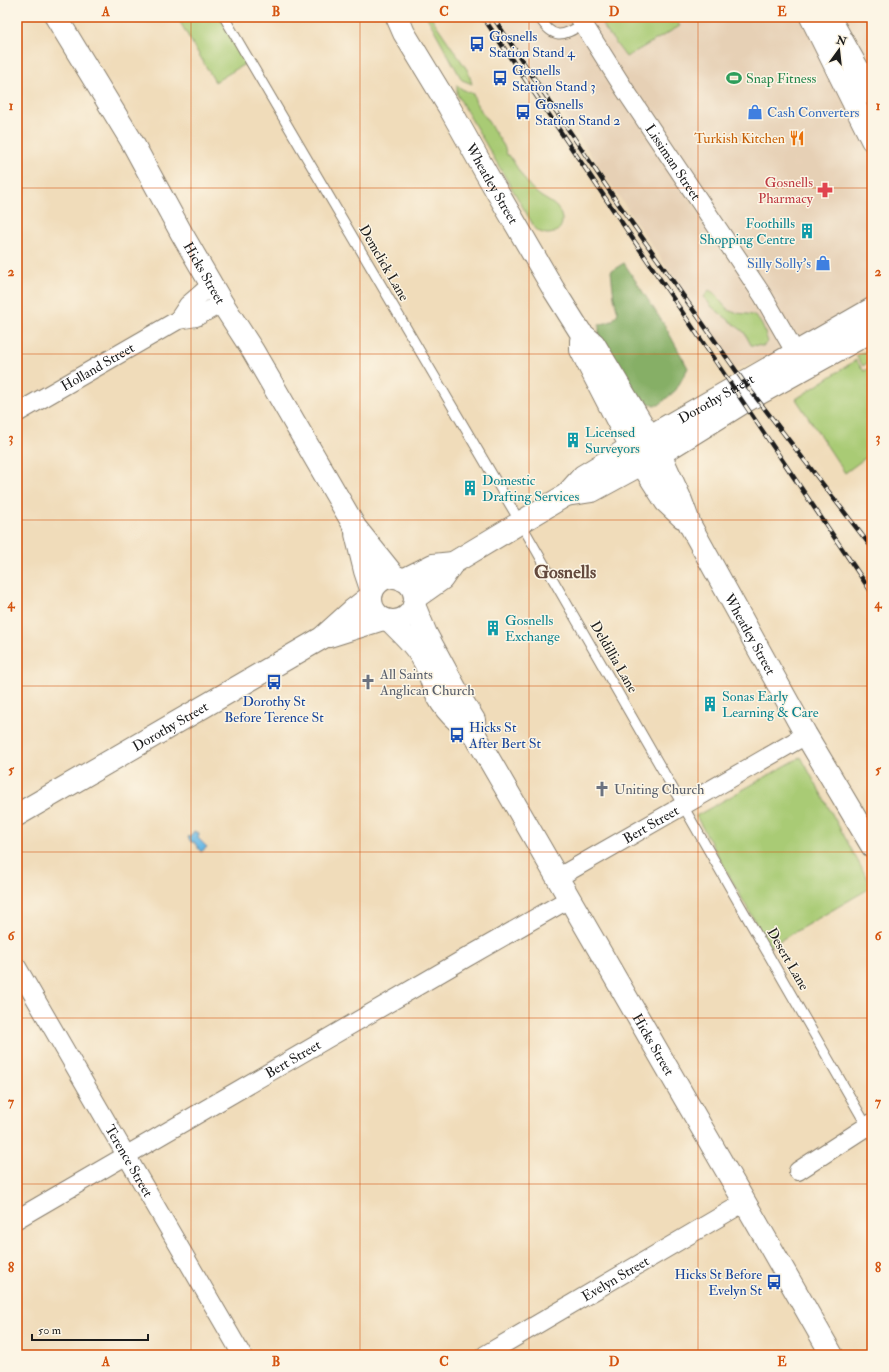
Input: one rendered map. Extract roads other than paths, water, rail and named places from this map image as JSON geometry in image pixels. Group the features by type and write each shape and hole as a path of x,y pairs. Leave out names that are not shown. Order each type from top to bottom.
{"main road":[{"name":"Hicks Street","path":"56,17 131,140 216,294 253,351 355,527 399,579"},
{"path":"811,17 872,140"},
{"path":"829,17 872,94"},
{"name":"Wheatley Street","path":"397,22 581,333 594,344 645,450 680,498 690,525 806,735 872,846"},
{"name":"Dorothy Street","path":"399,579 433,565 453,562 566,495 592,491 645,450 744,402 872,309"},
{"name":"Dorothy Street","path":"801,361 872,331"},
{"name":"Hicks Street","path":"355,527 371,594"},
{"name":"Dorothy Street","path":"414,602 442,579 453,562"},
{"path":"388,578 399,579 409,584 413,591 414,602 408,616 403,619 386,620 377,615 373,610 371,594 381,580 388,578"},
{"name":"Dorothy Street","path":"17,815 322,638 371,594"},
{"name":"Hicks Street","path":"414,602 426,634 474,720 475,735"},
{"name":"Hicks Street","path":"386,620 411,642 424,661 434,689 442,704 458,722 475,735 832,1355"},
{"name":"Dorothy Street","path":"322,638 386,620"}],"street":[{"name":"Lissiman Street","path":"581,20 623,87 763,296 801,361"},
{"name":"Holland Street","path":"17,413 178,320 188,305 216,294"},
{"name":"Bert Street","path":"557,878 806,735"},
{"name":"Bert Street","path":"17,1219 569,899"},
{"name":"Terence Street","path":"17,967 242,1355"},
{"path":"798,1171 870,1128"},
{"name":"Evelyn Street","path":"485,1355 745,1202"}],"lane":[{"name":"Demclick Lane","path":"224,17 520,522"},
{"path":"539,17 549,31 558,34 565,34 571,31 581,20"},
{"name":"Deldillia Lane","path":"520,522 684,806"},
{"name":"Desert Lane","path":"684,806 870,1128"}],"water":[{"path":"194,831 199,833 198,838 207,847 201,852 194,842 191,842 188,837"}],"railway":[{"path":"483,17 872,593"},
{"path":"493,17 615,199 744,382 872,548"}],"place":[{"name":"Gosnells Station Stand 4","path":"477,44"},
{"name":"Gosnells Station Stand 3","path":"500,78"},
{"name":"Snap Fitness","path":"734,78"},
{"name":"Gosnells Station Stand 2","path":"523,112"},
{"name":"Cash Converters","path":"755,112"},
{"name":"Turkish Kitchen","path":"797,138"},
{"name":"Gosnells Pharmacy","path":"825,190"},
{"name":"Foothills Shopping Centre","path":"807,231"},
{"name":"Silly Solly’s","path":"823,263"},
{"name":"Licensed Surveyors","path":"573,440"},
{"name":"Domestic Drafting Services","path":"470,488"},
{"name":"Gosnells Exchange","path":"493,628"},
{"name":"Dorothy St Before Terence St","path":"274,682"},
{"name":"All Saints Anglican Church","path":"368,682"},
{"name":"Sonas Early Learning & Care","path":"710,704"},
{"name":"Hicks St After Bert St","path":"457,735"},
{"name":"Uniting Church","path":"602,789"},
{"name":"Hicks St Before Evelyn St","path":"774,1282"}],"district":[{"name":"Gosnells","path":"565,572"}]}
